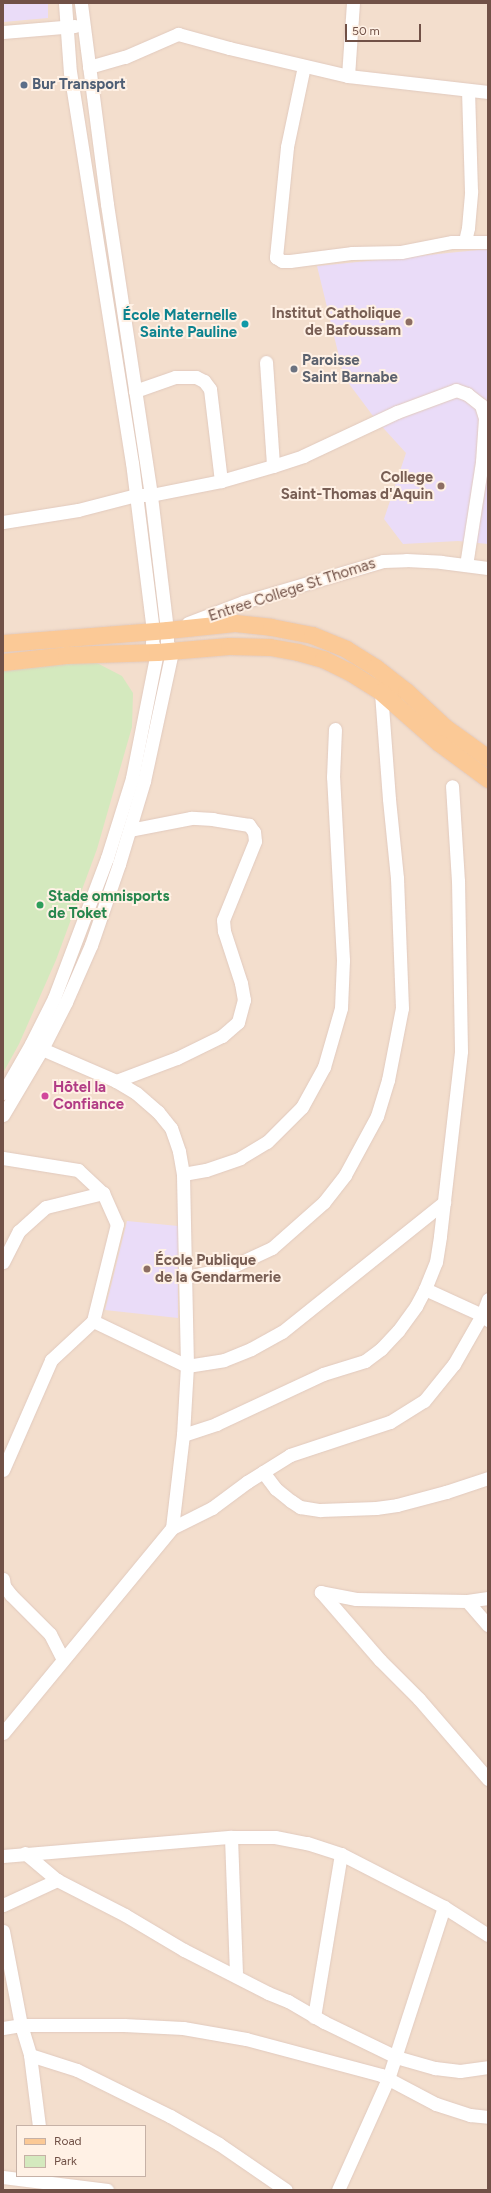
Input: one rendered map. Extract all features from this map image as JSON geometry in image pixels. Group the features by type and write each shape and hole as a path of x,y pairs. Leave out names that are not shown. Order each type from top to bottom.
{"main road":[{"path":"3,642 235,623 271,627 312,635 346,650 375,667 406,691 446,728 488,758"},
{"path":"3,662 66,655 165,652 229,646 270,647 298,652 323,659 348,671 381,692 439,743 488,779"}],"street":[{"path":"65,3 74,103 136,495 160,630"},
{"path":"81,3 151,495 160,630 152,643 165,652"},
{"path":"348,76 353,3"},
{"path":"3,32 83,25"},
{"path":"89,67 125,57 178,34 229,48 348,76 488,92"},
{"path":"304,66 288,147 276,257 282,261 290,261 352,253 400,252 465,241 488,242"},
{"path":"465,241 468,228 470,191 468,90"},
{"path":"266,362 273,466"},
{"path":"135,391 175,377 196,377 204,381 210,389 221,481"},
{"path":"3,522 78,510 136,495 151,495 221,481 273,466 303,456 396,412 456,390 467,394 481,405 485,418 482,462 466,565"},
{"name":"Entree College St Thomas","path":"160,630 243,602 382,561 406,560 488,568"},
{"path":"3,1093 37,1047 66,1002 90,945 130,830 144,781 165,652"},
{"path":"3,1115 37,1047 107,858 132,778 165,652"},
{"path":"186,1277 229,1268 251,1260 272,1248 295,1229 324,1202 345,1176 360,1150 379,1109 391,1068 402,1008 398,878 389,799 381,692"},
{"path":"183,1174 206,1170 240,1158 267,1142 302,1108 324,1067 341,1008 343,960 333,777 335,729"},
{"path":"183,1435 216,1424 323,1374 365,1361 381,1349 398,1332 416,1306 425,1289 436,1262 461,1051 458,881 452,786"},
{"path":"116,1080 177,1058 222,1036 238,1022 244,1000 241,983 224,931 223,920 255,841 254,832 249,825 213,819 191,818 130,830"},
{"path":"37,1047 116,1080 136,1094 158,1112 171,1128 179,1151 183,1174 187,1366 183,1435 172,1528"},
{"path":"3,1158 78,1170 103,1193 117,1224 93,1322 51,1360 3,1470"},
{"path":"3,1262 19,1231 46,1207 103,1193"},
{"path":"93,1322 187,1366 224,1360 251,1350 282,1332 444,1202"},
{"path":"425,1289 485,1318"},
{"path":"3,1733 63,1659 92,1628 134,1573 172,1528 212,1508 290,1455 390,1422 424,1401 454,1364 485,1318 488,1299"},
{"path":"263,1472 276,1488 291,1501 300,1507 320,1510 376,1508 397,1505 446,1492 488,1478"},
{"path":"3,1579 4,1586 11,1595 50,1634 63,1659"},
{"path":"488,1598 466,1601 356,1599 321,1592 380,1660 419,1700 488,1779"},
{"path":"466,1601 488,1625"},
{"path":"231,1837 236,1976"},
{"path":"3,1856 231,1837 275,1837 307,1843 341,1854 444,1907 488,1934"},
{"path":"25,1853 57,1880 125,1914 184,1950 288,2001 314,2017 396,2057 435,2068 460,2071 488,2067"},
{"path":"314,2017 341,1854"},
{"path":"3,1905 57,1880"},
{"path":"338,2190 388,2079 444,1907"},
{"path":"3,1931 20,2025 30,2056 40,2125"},
{"path":"3,2028 20,2025 124,2025 183,2028 246,2039 346,2065 388,2079 436,2104 470,2115 488,2118"},
{"path":"30,2056 77,2070 170,2116 219,2144 286,2190"},
{"path":"3,2176 16,2177"},
{"path":"18,2177 48,2179 107,2190"}],"shaded area":[{"path":"3,3 488,3 488,2190 3,2190"},
{"path":"3,3 48,3 48,18 3,22"},
{"name":"Institut Catholique de Bafoussam","path":"488,249 488,544 458,541 403,544 384,519 406,453 376,420 344,377 317,266"},
{"name":"École Publique de la Gendarmerie","path":"127,1221 178,1226 178,1318 105,1310"}],"green space":[{"name":"Stade omnisports de Toket","path":"95,662 122,676 133,693 132,727 97,849 56,960 19,1044 3,1073 3,671 58,664"}],"place":[{"name":"Bur Transport","path":"24,85"},
{"name":"Institut Catholique de Bafoussam","path":"409,322"},
{"name":"École Maternelle Sainte Pauline","path":"245,324"},
{"name":"Paroisse Saint Barnabe","path":"294,369"},
{"name":"College Saint-Thomas d'Aquin","path":"441,486"},
{"name":"Stade omnisports de Toket","path":"40,905"},
{"name":"Hôtel la Confiance","path":"45,1096"},
{"name":"École Publique de la Gendarmerie","path":"147,1269"}]}
